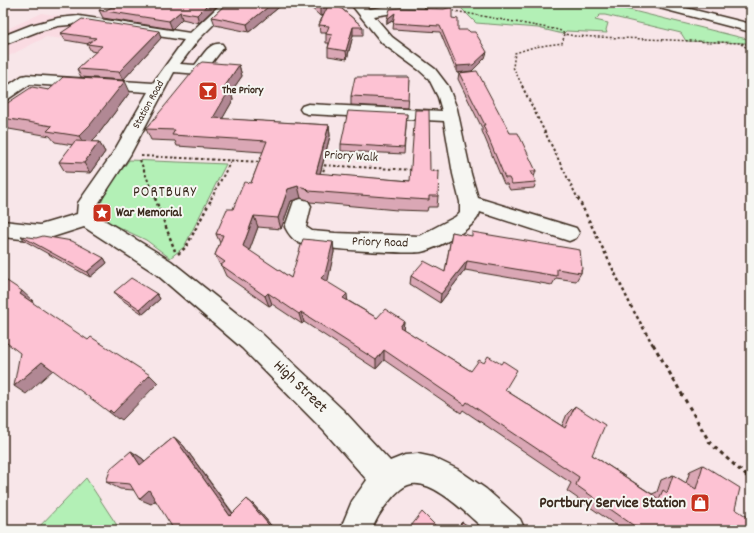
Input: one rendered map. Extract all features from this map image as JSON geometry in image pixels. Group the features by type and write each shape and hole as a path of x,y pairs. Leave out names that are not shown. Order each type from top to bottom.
{"main road":[{"name":"Station Road","path":"86,218 88,203 121,155 171,68 192,41 229,3"},
{"path":"652,3 751,28"},
{"path":"696,3 751,16"},
{"path":"361,8 443,9"},
{"path":"361,8 388,41 400,52 426,69 441,86 450,116 461,172 470,202 569,233"},
{"path":"3,42 35,28 58,22 80,20 192,41"},
{"path":"171,68 199,70 217,47"},
{"path":"3,96 27,79 159,88"},
{"path":"308,109 450,116"},
{"name":"Priory Road","path":"301,206 295,227 307,238 408,244 428,242 462,222 470,214 470,202"},
{"path":"3,229 40,233 86,218"},
{"name":"High Street","path":"86,218 163,267 251,340 334,421 388,481"},
{"path":"356,530 372,497 388,481 404,470 424,469 452,482 509,530"}],"path":[{"path":"443,9 552,29 574,36 660,41 740,43 751,45"},
{"path":"565,34 562,43 515,53 513,67 632,308 710,443 751,480"},
{"path":"740,43 751,50"},
{"path":"231,160 186,247 176,256 175,247 138,156 231,160 262,162"},
{"name":"Priory Walk","path":"317,165 416,170"},
{"path":"321,179 325,165"},
{"path":"423,170 461,172"}],"shaded area":[{"path":"42,13 66,17 72,14 109,23 83,41 46,37 3,59 3,31"}],"green space":[{"path":"456,3 601,3 751,40 751,47 746,43 686,41 681,33 605,15 600,15 595,20 608,23 606,30 607,33 566,31 563,34 538,28 476,23"},
{"path":"129,160 226,164 184,247 170,258 146,240 99,218 99,210 105,195"},
{"path":"86,478 120,530 36,530"}],"building":[{"path":"123,3 209,3 197,15 180,12 169,21 104,11"},
{"path":"227,3 273,3 247,24 212,17"},
{"path":"314,3 341,3 336,4 363,27 353,27 346,51 328,48 332,35 326,34 329,26 319,25 328,6 320,8"},
{"path":"452,7 452,18 458,19 458,30 475,32 487,52 473,65 457,66 440,26 393,23 395,13 387,19 390,9 444,9"},
{"path":"82,19 159,31 119,72 77,69 102,46 87,44 96,38 61,33"},
{"path":"202,62 239,65 223,89 230,89 213,118 329,125 316,173 410,181 415,110 429,110 430,171 439,171 438,196 429,196 429,200 398,198 309,191 306,188 298,186 288,189 278,218 254,216 243,246 291,278 303,239 333,242 325,274 321,278 347,294 343,298 377,318 385,309 404,321 400,327 471,371 479,360 484,363 488,356 501,364 503,361 517,370 505,390 565,428 575,406 605,425 592,455 659,499 663,490 667,493 673,475 696,489 703,465 740,488 735,509 751,519 751,530 640,530 576,485 579,477 467,402 465,405 384,350 376,360 301,312 299,314 268,293 265,296 221,265 225,262 215,255 223,235 216,234 227,209 233,209 244,182 251,183 267,141 172,135 175,130 146,129"},
{"path":"477,71 510,133 518,133 536,171 531,171 536,182 512,184 509,178 505,178 483,125 485,125 459,73"},
{"path":"63,77 125,81 90,125 79,136 47,131 52,126 3,118 3,106 32,87 49,90"},
{"path":"355,77 409,77 408,99 351,96"},
{"path":"348,111 407,114 404,148 341,144"},
{"path":"75,141 99,142 84,163 59,162"},
{"path":"452,232 472,236 472,232 580,250 581,273 557,269 557,276 467,261 441,294 411,276 424,261 445,272"},
{"path":"21,236 36,238 43,236 72,241 104,258 87,272"},
{"path":"131,278 157,294 140,309 114,292"},
{"path":"4,279 22,291 20,294 88,340 91,337 150,375 113,413 110,410 109,412 42,362 14,386 20,353 3,340"},
{"path":"174,437 230,516 247,499 273,530 174,530 149,490 139,499 130,484 106,482 111,468 131,451 140,465"},
{"path":"422,512 440,530 408,530"},
{"path":"462,522 474,530 458,530"}],"waterway":[{"path":"737,3 751,6"}],"place":[{"name":"The Priory","path":"208,91"},
{"name":"War Memorial","path":"102,213"},
{"name":"Portbury Service Station","path":"700,503"}],"district":[{"name":"PORTBURY","path":"165,193"}]}
